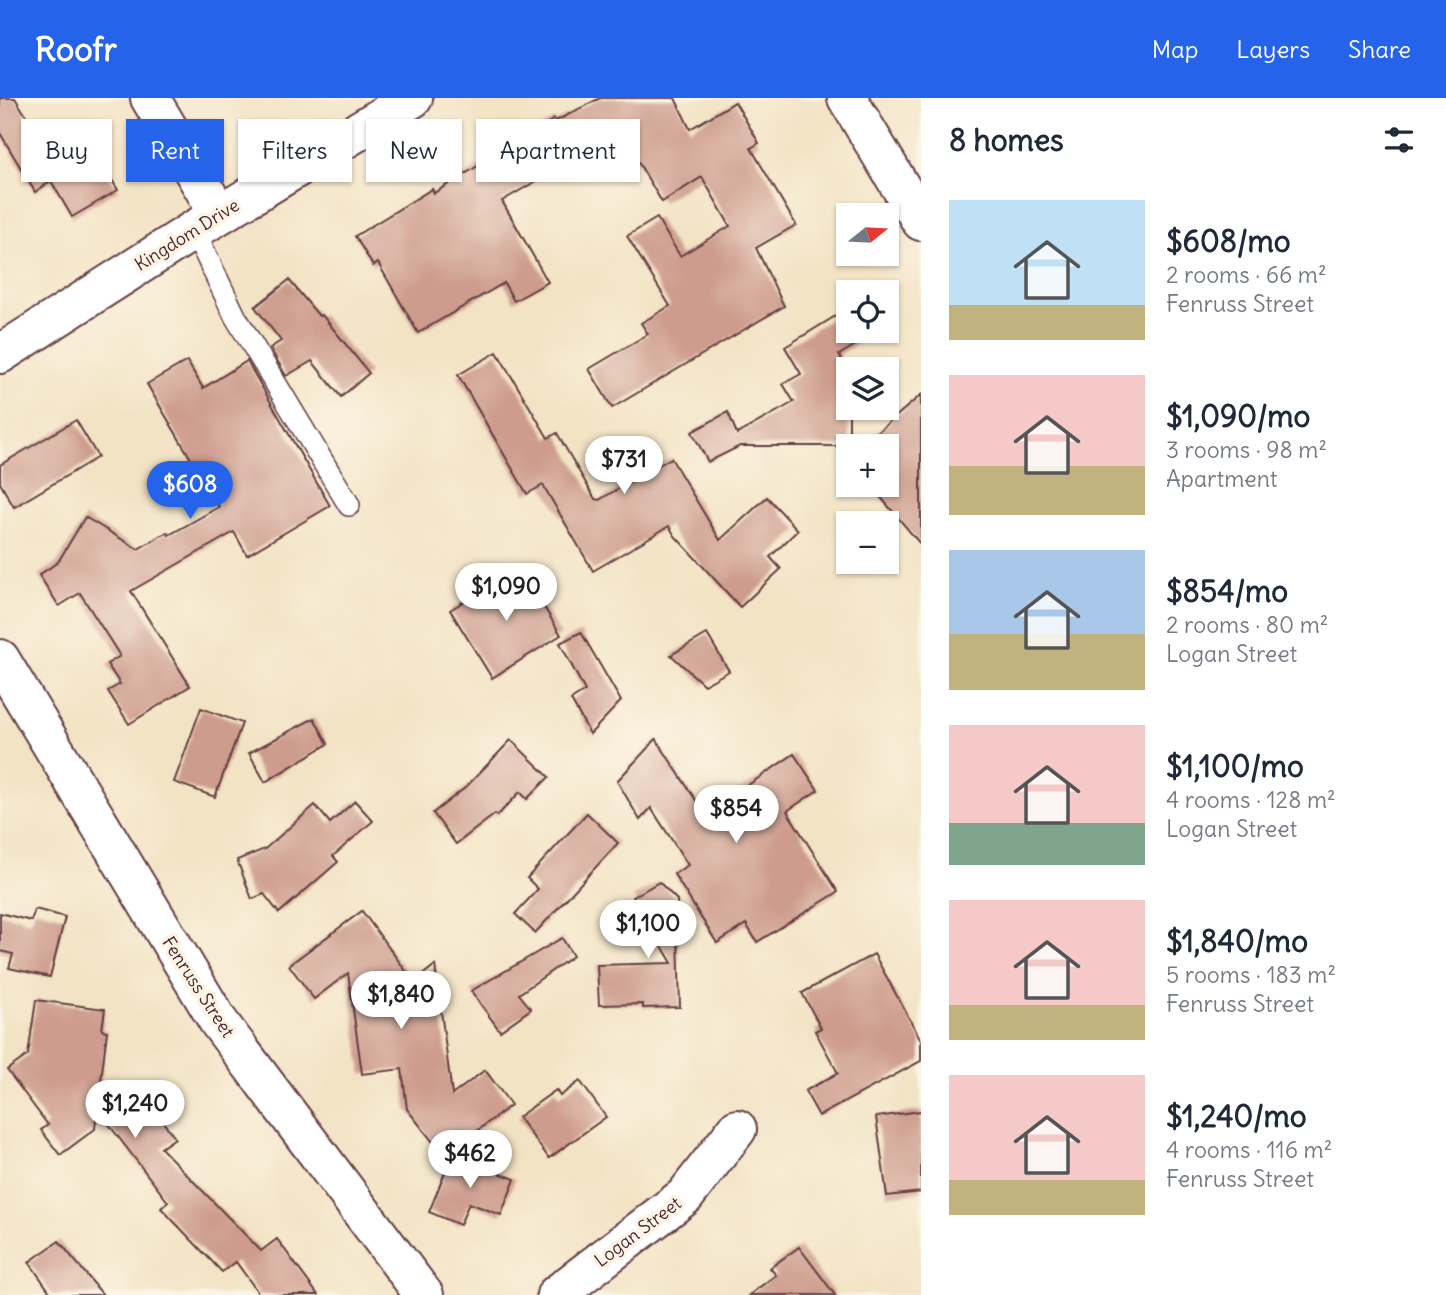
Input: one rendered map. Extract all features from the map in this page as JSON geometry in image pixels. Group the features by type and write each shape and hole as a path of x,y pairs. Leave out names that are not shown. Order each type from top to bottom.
{"street":[{"path":"150,98 206,222"},
{"name":"Kingdom Drive","path":"0,354 206,222 413,98"},
{"path":"847,98 921,221"},
{"name":"Fenruss Street","path":"0,659 218,1021 424,1295"},
{"name":"Logan Street","path":"556,1295 685,1196 737,1129"}],"lane":[{"path":"206,222 235,316 349,505"}],"building":[{"path":"0,98 15,98 28,119 21,119 21,168 0,133"},
{"path":"600,98 675,98 690,129 735,102 759,143 751,148 796,225 756,248 784,306 612,408 589,369 648,334 641,323 670,306 627,236 657,218 680,256 730,226 702,177 662,202 640,165 640,119 560,119"},
{"path":"476,167 476,182 534,182 502,201 548,282 514,301 504,283 418,333 378,263 373,266 355,236 432,189 434,193 452,182 462,182 462,176"},
{"path":"112,180 118,190 72,217 52,182"},
{"path":"29,182 50,182 35,192"},
{"path":"289,280 319,316 322,315 369,373 341,397 312,361 286,376 270,348 281,341 255,307"},
{"path":"836,316 836,343 858,343 839,355 840,357 836,357 836,420 849,420 849,434 836,434 836,446 740,446 708,462 692,432 728,412 737,434 794,402 783,384 801,374 785,347"},
{"path":"497,352 548,438 557,433 595,499 599,500 671,458 720,540 767,497 798,530 770,557 781,569 740,607 669,526 593,571 543,485 527,494 458,375"},
{"path":"187,361 203,388 247,361 330,506 247,555 234,532 131,591 190,686 129,724 108,691 120,684 107,664 120,656 80,593 59,606 39,575 58,562 85,517 138,549 219,507 147,384"},
{"path":"921,395 921,545 899,519 899,511 892,511 881,497 899,497 899,434 875,434 892,420 899,420 899,414"},
{"path":"76,420 98,457 14,507 0,483 0,465"},
{"path":"522,571 561,635 492,678 450,610 499,580 501,584"},
{"path":"581,632 621,701 590,734 571,700 585,691 560,643"},
{"path":"707,634 729,671 704,685 671,655"},
{"path":"201,708 242,723 215,797 174,782"},
{"path":"314,718 328,744 265,782 249,753"},
{"path":"656,739 705,814 794,754 818,790 787,811 838,892 757,942 746,924 717,943 674,874 688,865 651,808 640,820 617,781"},
{"path":"511,740 549,777 527,799 520,792 497,816 495,814 456,844 433,813 466,787"},
{"path":"355,801 373,821 333,856 338,862 279,913 264,894 252,899 237,860 265,849 315,805 330,823"},
{"path":"587,813 618,843 535,933 515,914 538,889 527,878"},
{"path":"659,882 677,900 680,1007 599,1005 597,965 672,963 633,897"},
{"path":"35,909 65,917 50,977 9,968 13,954 0,951 0,913 31,921"},
{"path":"362,911 414,982 435,965 452,1095 485,1070 511,1105 444,1156 407,1109 402,1069 362,1074 348,973 314,999 289,965"},
{"path":"562,938 573,956 519,994 531,1009 500,1031 471,991"},
{"path":"874,954 921,1040 921,1061 819,1116 805,1091 838,1073 815,1031 821,1028 802,993"},
{"path":"36,1000 105,1009 102,1030 107,1031 98,1105 110,1094 114,1099 129,1087 150,1113 154,1110 175,1138 161,1148 261,1251 277,1239 318,1295 260,1295 236,1262 222,1272 161,1208 168,1202 97,1109 95,1129 60,1155 41,1130 48,1125 7,1070 28,1055"},
{"path":"580,1081 606,1117 549,1158 518,1117 556,1090 560,1096"},
{"path":"921,1111 921,1192 887,1196 876,1117"},
{"path":"452,1155 515,1179 501,1215 469,1203 460,1225 429,1212"},
{"path":"59,1241 103,1295 52,1295 29,1262"},
{"path":"799,1247 835,1295 749,1295 776,1275 770,1268"}]}
